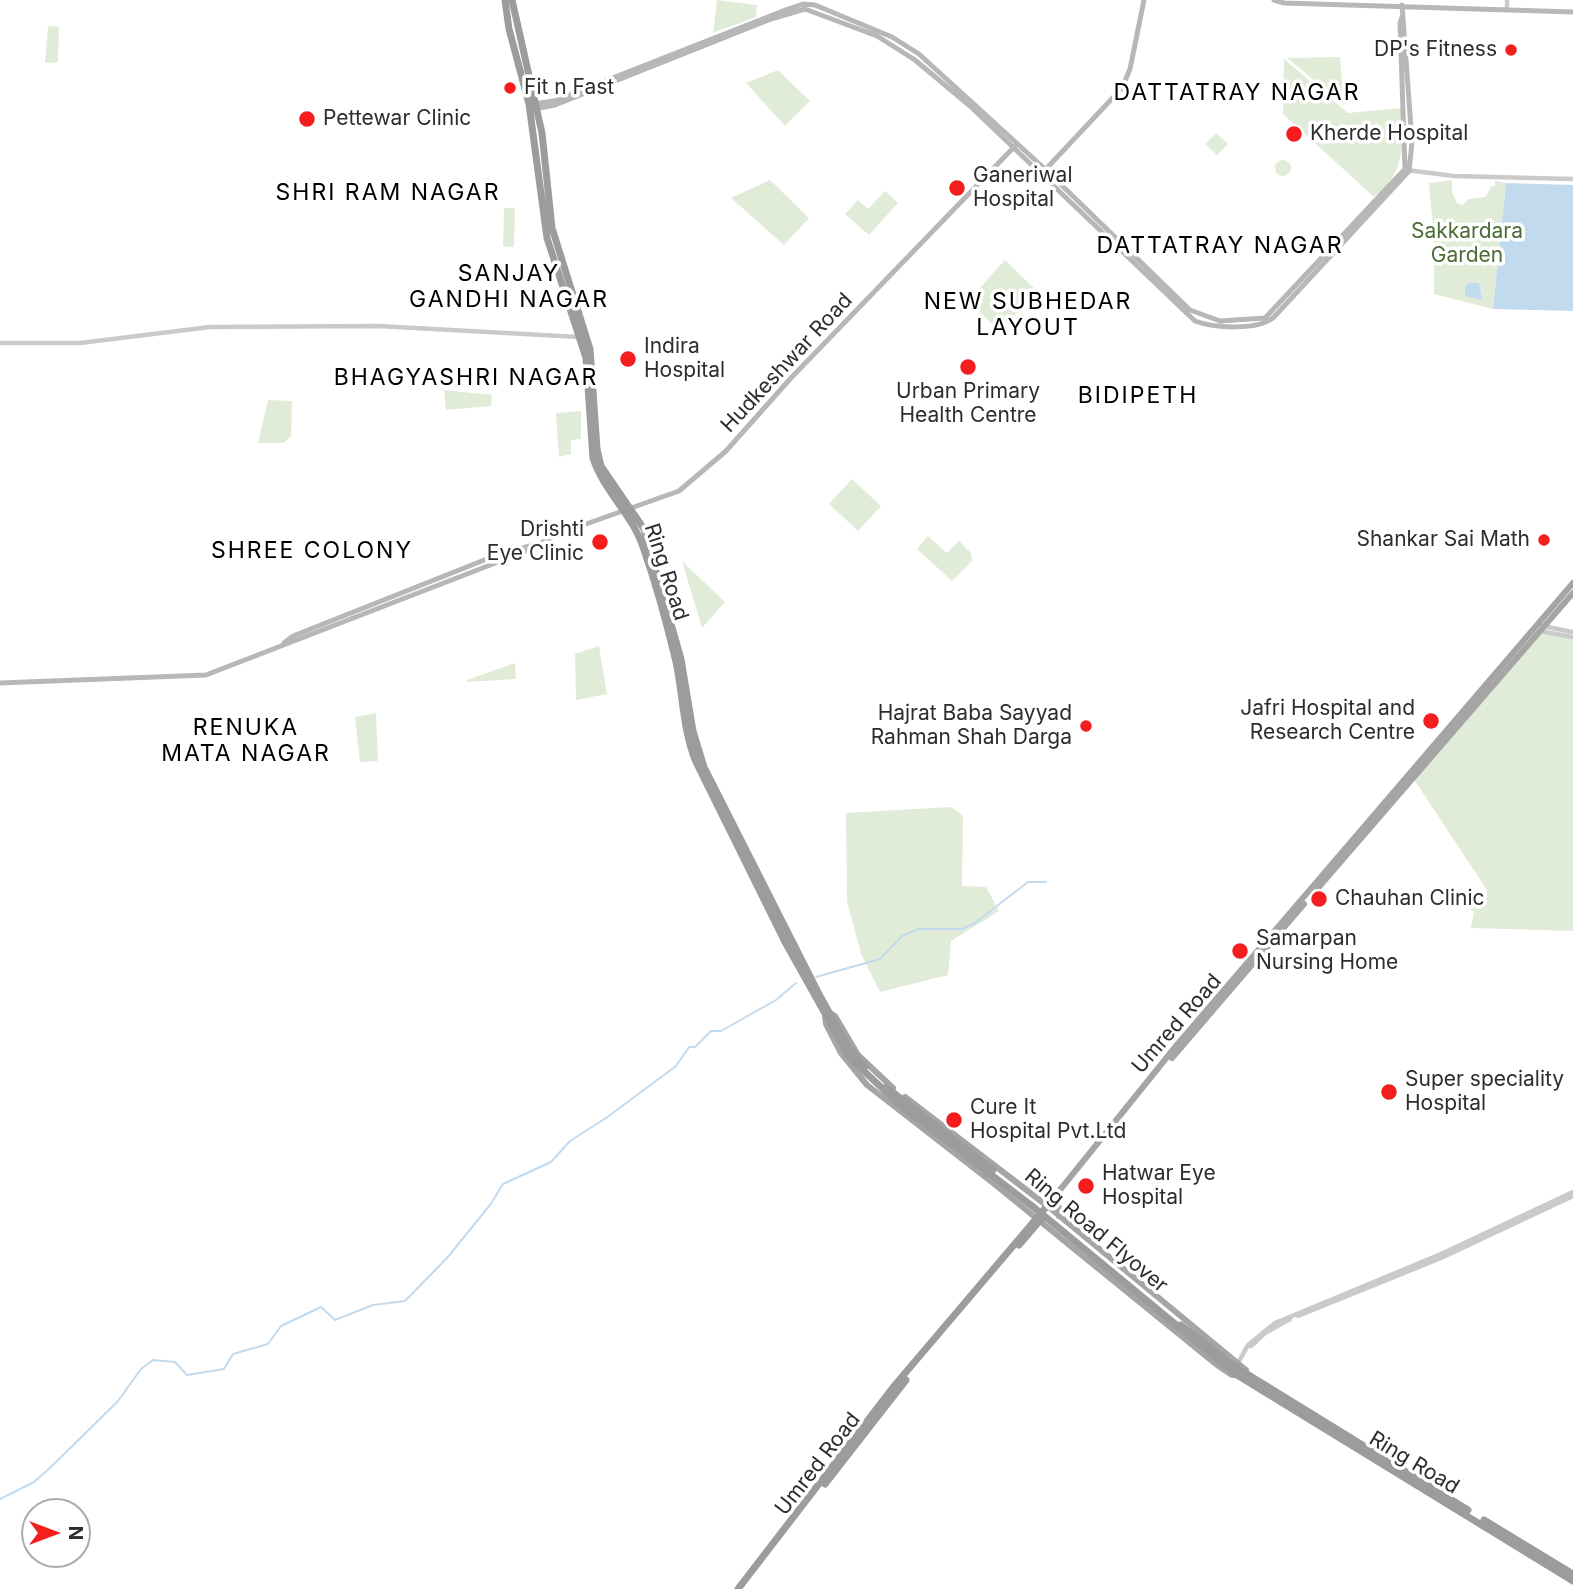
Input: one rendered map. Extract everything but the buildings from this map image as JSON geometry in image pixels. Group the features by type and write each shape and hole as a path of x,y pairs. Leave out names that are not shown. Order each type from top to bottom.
{"highway":[{"name":"Ring Road","path":"505,0 509,29 533,107"},
{"name":"Ring Road","path":"512,0 533,107 547,238 586,358 593,458 597,472 629,509 643,545 676,662 692,753 827,1015"},
{"name":"Ring Road Flyover","path":"827,1015 870,1074 1034,1201 1237,1375"},
{"path":"738,1589 895,1385 1048,1207"},
{"name":"Ring Road Flyover","path":"1057,1220 1126,1281 1258,1382"},
{"name":"Ring Road","path":"1237,1375 1573,1581"},
{"name":"Ring Road","path":"1258,1382 1573,1574"},
{"path":"744,1589 759,1565"}],"main road":[{"path":"1043,172 1122,88 1130,69 1144,0"},
{"path":"1275,0 1291,3 1573,12"},
{"path":"533,107 803,4 840,14 904,44 941,73 1190,310 1220,321 1265,318 1407,170 1406,99 1400,23 1402,5"},
{"name":"Hudkeshwar Road","path":"0,683 206,675 284,643 293,636 424,584 679,491 726,451 790,379 1015,146"},
{"name":"Umred Road","path":"1048,1207 1133,1103 1570,593 1573,583"},
{"path":"827,1015 841,1053 867,1085 1038,1219 1217,1365 1232,1375 1237,1375"},
{"path":"1034,1201 1056,1196 1057,1220"},
{"path":"1034,1201 1048,1207 1057,1220 1237,1364 1257,1377 1258,1382"}],"street":[{"path":"1507,0 1507,9"},
{"path":"1407,170 1475,177 1573,178"},
{"path":"0,342 80,343 210,327 377,326 583,342"},
{"path":"1539,628 1573,634"},
{"path":"1237,1364 1245,1350 1276,1325 1441,1258 1573,1194"}],"green space":[{"path":"717,0 757,5 756,17 713,33"},
{"path":"48,26 59,27 58,62 45,63"},
{"path":"1340,57 1344,105 1287,58"},
{"path":"1284,59 1348,113 1401,108 1402,146 1397,168 1392,178 1374,197 1283,114"},
{"path":"778,70 810,101 785,126 746,83"},
{"path":"1216,133 1228,144 1217,155 1205,144"},
{"path":"1280,160 1286,160 1291,168 1289,174 1280,176 1275,171 1275,165"},
{"path":"770,180 809,218 784,245 731,198"},
{"name":"Sakkardara Garden","path":"1452,180 1452,192 1457,203 1463,205 1468,199 1485,197 1492,186 1495,186 1495,181 1506,183 1493,309 1434,294 1434,238 1429,183"},
{"path":"885,191 898,203 869,235 845,214 858,200 868,209"},
{"path":"504,208 515,208 514,247 503,246"},
{"path":"1005,260 1038,292 999,331 968,301"},
{"path":"444,390 492,395 491,406 446,410"},
{"path":"268,400 292,401 291,437 283,443 258,443"},
{"path":"581,411 581,439 571,440 571,454 559,457 556,413"},
{"path":"852,479 881,506 858,531 829,504"},
{"path":"928,536 947,553 959,541 971,553 972,561 952,581 917,549"},
{"path":"682,561 725,602 702,628"},
{"path":"1540,632 1573,639 1573,931 1471,928 1474,911 1466,908 1486,895 1487,890 1413,778"},
{"path":"599,646 607,694 576,700 575,654"},
{"path":"515,663 516,679 467,682 467,680"},
{"path":"376,713 378,761 360,762 355,717"},
{"path":"952,807 963,816 962,886 986,887 999,911 951,941 948,975 880,992 861,954 847,901 846,813"}],"water":[{"path":"1506,183 1573,185 1573,311 1493,309"},
{"path":"1468,283 1479,283 1482,300 1465,296"}],"waterway":[{"path":"816,977 880,959 902,936 919,929 962,929 975,923 1028,882 1046,882"},
{"path":"0,1499 34,1482 52,1466 118,1401 141,1369 153,1360 175,1362 187,1375 224,1369 233,1354 268,1344 281,1326 321,1307 335,1320 373,1305 405,1301 447,1258 490,1205 503,1184 551,1162 570,1141 676,1066 689,1047 695,1047 711,1031 721,1031 776,1000 796,983"}],"place":[{"name":"DP's Fitness","path":"1511,50"},
{"name":"Fit n Fast","path":"510,88"},
{"name":"Pettewar Clinic","path":"307,119"},
{"name":"Kherde Hospital","path":"1294,134"},
{"name":"Ganeriwal Hospital","path":"957,188"},
{"name":"Indira Hospital","path":"628,359"},
{"name":"Urban Primary Health Centre","path":"968,367"},
{"name":"Shankar Sai Math","path":"1544,540"},
{"name":"Drishti Eye Clinic","path":"600,542"},
{"name":"Jafri Hospital and Research Centre","path":"1431,721"},
{"name":"Hajrat Baba Sayyad Rahman Shah Darga","path":"1086,726"},
{"name":"Chauhan Clinic","path":"1319,899"},
{"name":"Samarpan Nursing Home","path":"1240,951"},
{"name":"Super speciality Hospital","path":"1389,1092"},
{"name":"Cure It Hospital Pvt.Ltd","path":"954,1120"},
{"name":"Hatwar Eye Hospital","path":"1086,1186"}],"district":[{"name":"DATTATRAY NAGAR","path":"1237,93"},
{"name":"SHRI RAM NAGAR","path":"388,193"},
{"name":"DATTATRAY NAGAR","path":"1220,246"},
{"name":"SANJAY GANDHI NAGAR","path":"509,287"},
{"name":"NEW SUBHEDAR LAYOUT","path":"1028,315"},
{"name":"BHAGYASHRI NAGAR","path":"466,378"},
{"name":"BIDIPETH","path":"1138,396"},
{"name":"SHREE COLONY","path":"312,551"},
{"name":"RENUKA MATA NAGAR","path":"246,741"}]}
